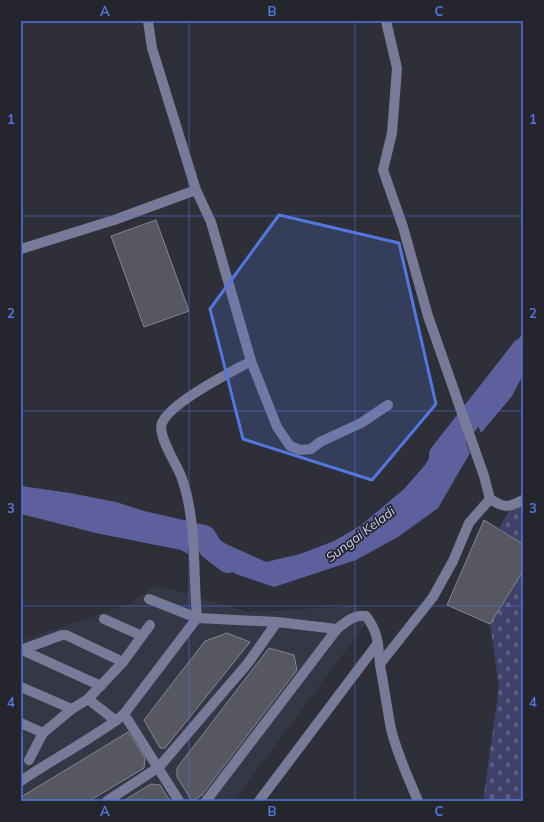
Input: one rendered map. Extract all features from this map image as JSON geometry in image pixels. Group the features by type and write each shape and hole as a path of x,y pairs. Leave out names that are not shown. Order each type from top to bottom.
{"street":[{"path":"148,21 152,48 196,190 211,222 251,361 277,427 290,446 300,450 311,449 320,442 361,423 388,406"},
{"path":"386,21 397,68 392,132 383,170 403,227 428,316 484,476 490,499 501,506 512,506 523,500"},
{"path":"21,249 114,220 196,190"},
{"path":"21,781 120,717 197,618 190,513 181,476 161,434 161,424 168,414 183,401 251,361"},
{"path":"380,664 433,598 453,561 469,522 490,499"},
{"path":"149,599 197,618 277,622 337,629"},
{"path":"206,801 337,629 349,620 360,615 366,616 373,625 378,643 391,729 402,764 418,801"},
{"path":"104,618 142,636"},
{"path":"107,801 159,767 248,663 277,622"},
{"path":"43,766 25,758 43,733 72,709 88,699 123,662 150,626"},
{"path":"21,650 62,635 66,635 123,662"},
{"path":"259,801 378,643"},
{"path":"21,650 101,686"},
{"path":"21,687 72,709"},
{"path":"88,699 120,717 159,767 179,801"},
{"path":"21,723 43,733"}],"highlighted area":[{"path":"279,215 399,243 436,404 372,480 243,439 210,309"}],"shaded area":[{"path":"157,585 248,612 354,606 371,616 234,801 21,801 21,641 129,604"}],"green space":[{"path":"523,500 523,544 499,528 512,506"},
{"path":"523,571 523,801 483,801 499,687 490,624"}],"water":[{"path":"523,333 523,375 512,396 481,433 469,403 497,370"},
{"path":"457,418 470,453 438,508 398,537 356,560 274,587 236,574 204,554 205,529 215,539 266,562 300,554 334,541 360,526 404,489 425,465 439,442"},
{"path":"21,486 70,493 116,502 144,511 188,521 188,554 181,550 96,533 21,514"}],"building":[{"path":"156,220 189,311 144,327 111,236"},
{"path":"484,520 523,544 523,571 490,624 447,605"},
{"path":"227,633 250,642 165,748 160,748 144,720 205,641"},
{"path":"269,648 294,655 297,670 202,795 192,801 177,777 177,768"},
{"path":"128,732 145,758 144,768 89,801 21,801 21,797"},
{"path":"151,784 160,785 170,801 123,801"}],"waterway":[{"name":"Sungai Keladi","path":"441,455 523,350"},
{"name":"Sungai Keladi","path":"165,529 204,537 211,548 228,561"}]}
